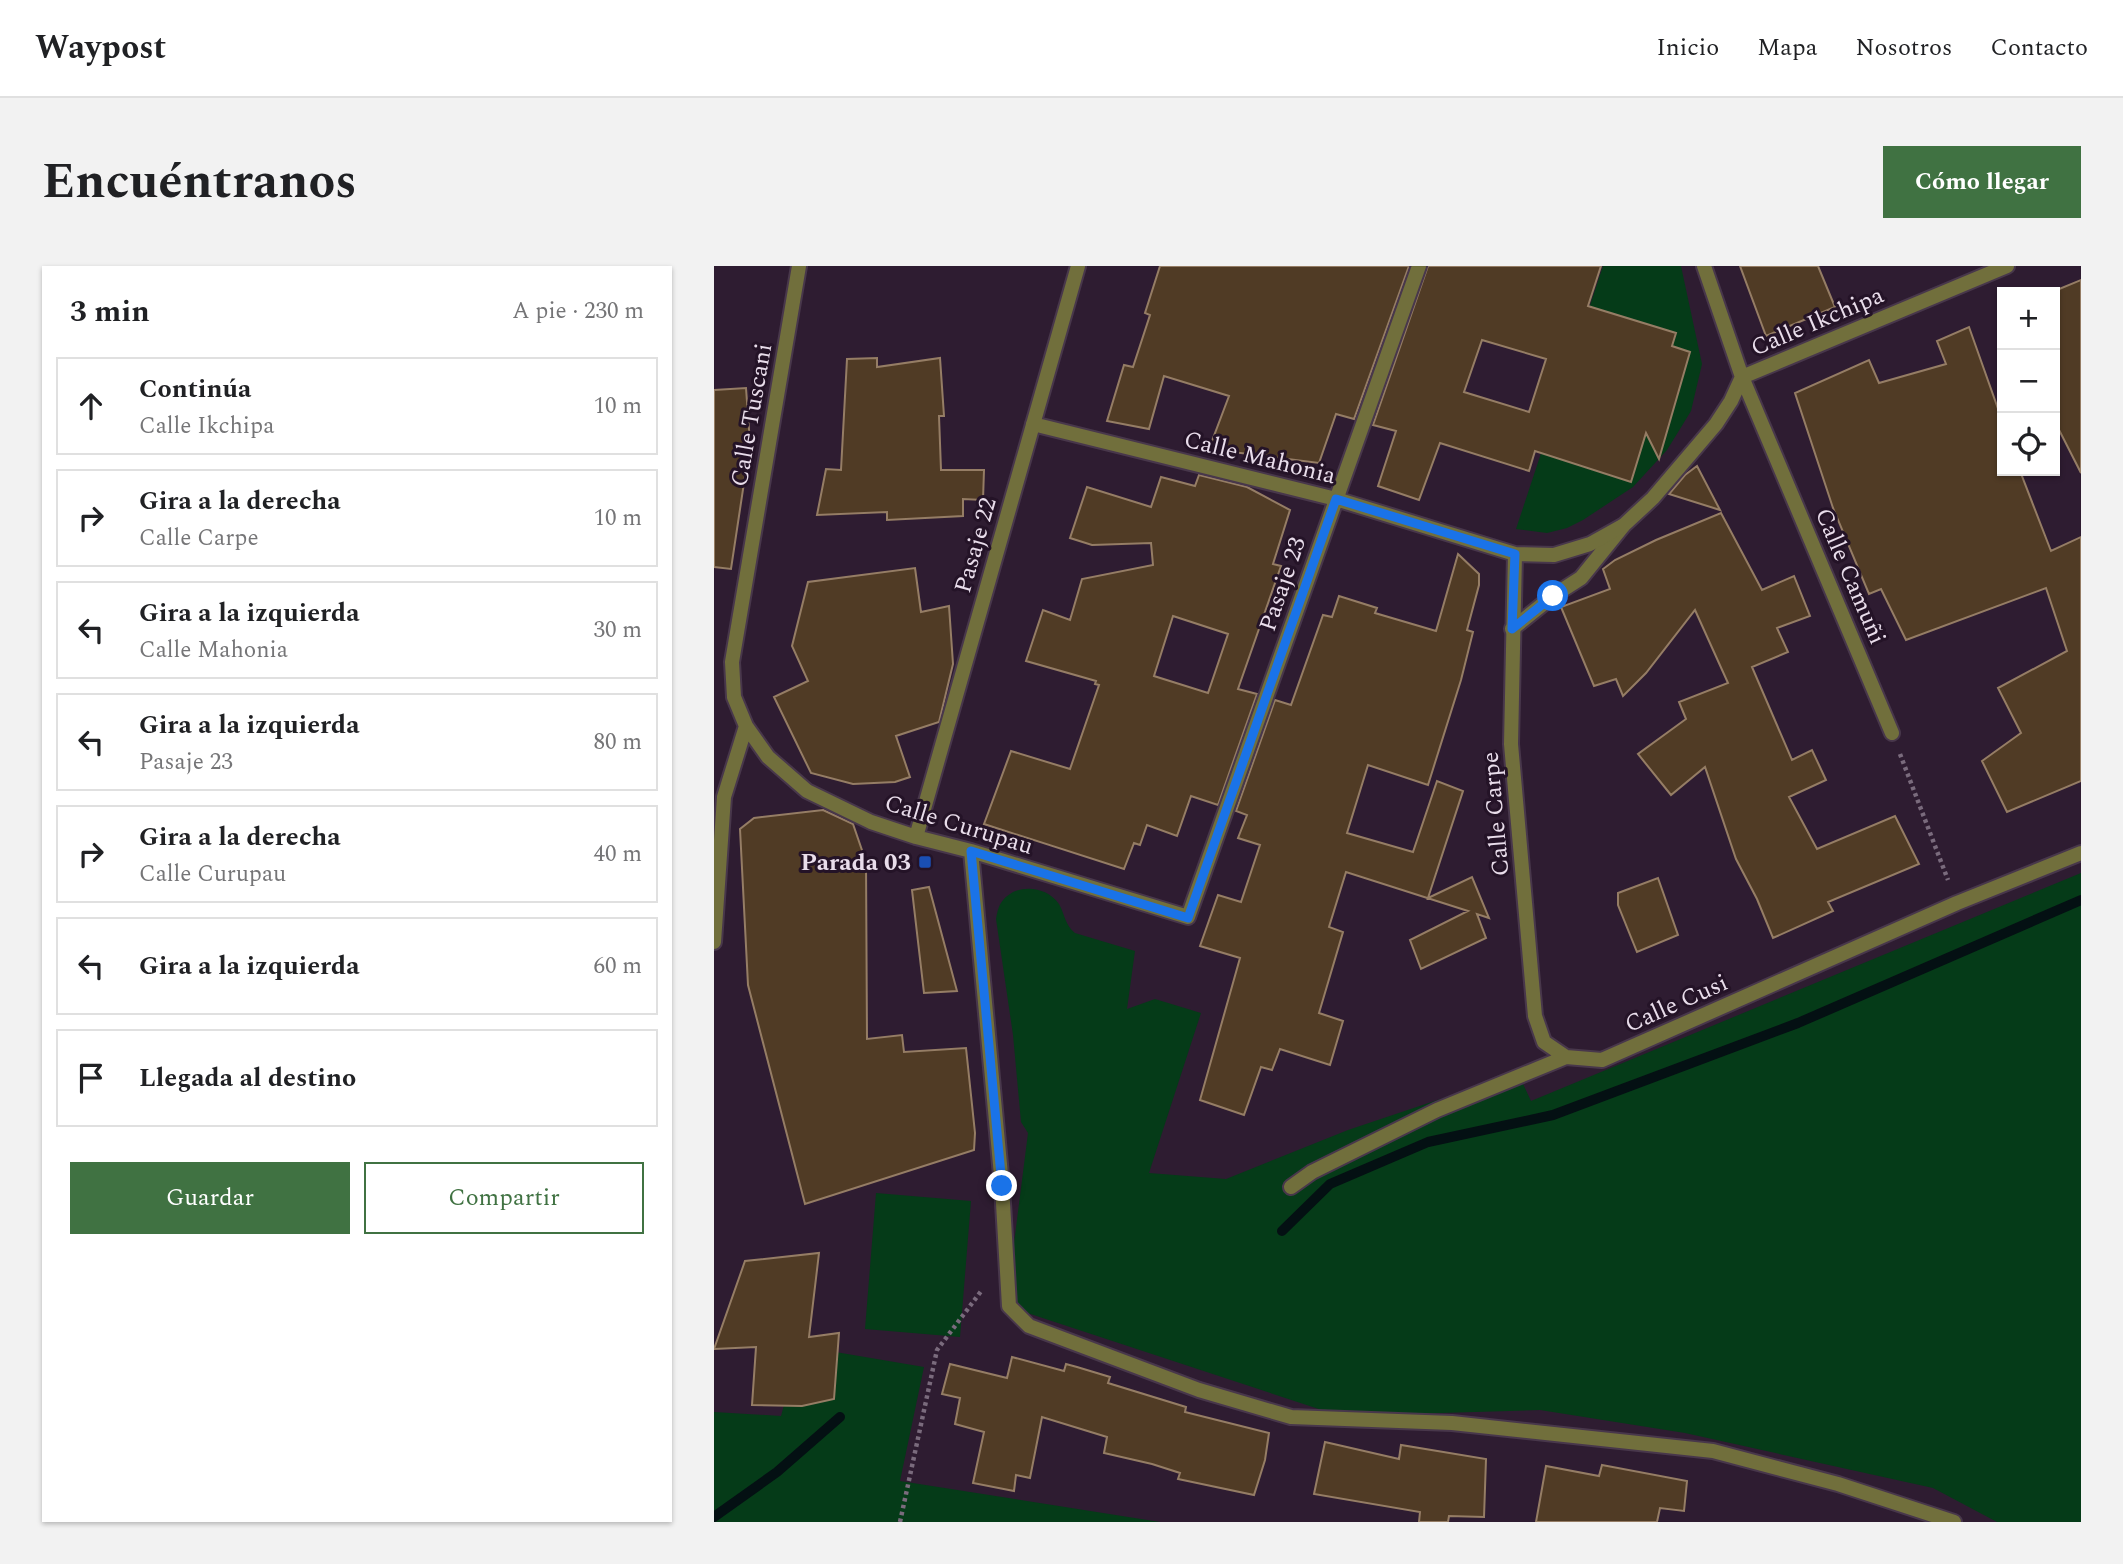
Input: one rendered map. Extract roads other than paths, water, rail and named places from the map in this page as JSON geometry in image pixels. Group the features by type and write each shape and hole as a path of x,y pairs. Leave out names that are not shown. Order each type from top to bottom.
{"street":[{"name":"Calle Tuscani","path":"746,726 734,697 732,662 799,266"},
{"name":"Pasaje 23","path":"1188,918 1419,266"},
{"name":"Calle Camuñi","path":"1704,266 1742,377 1892,733"},
{"name":"Calle Ikchipa","path":"1512,629 1553,596 1581,578 1623,525 1653,498 1716,424 1742,377 2007,266"},
{"name":"Pasaje 22","path":"916,837 1077,268"},
{"name":"Calle Mahonia","path":"1032,424 1336,499 1515,554"},
{"name":"Calle Ikchipa","path":"1515,554 1554,555 1590,544 1623,525"},
{"name":"Calle Carpe","path":"1515,554 1511,744 1535,1016 1545,1042 1566,1057"},
{"name":"Calle Curupau","path":"746,726 768,757 807,791 871,822 1188,918"},
{"path":"714,942 724,797 746,726"},
{"path":"971,851 1009,1306 1029,1326 1199,1390 1291,1417 1452,1423 1713,1451 1838,1484 1954,1522"},
{"name":"Calle Cusi","path":"1291,1187 1312,1172 1437,1110 1566,1057 1602,1060 1957,903 2081,853"}],"waterway":[{"path":"1282,1231 1330,1184 1428,1142 1553,1115 1798,1023 2081,900"},
{"path":"714,1517 777,1472 840,1417"}],"place":[{"name":"Parada 03","path":"925,862"}]}
